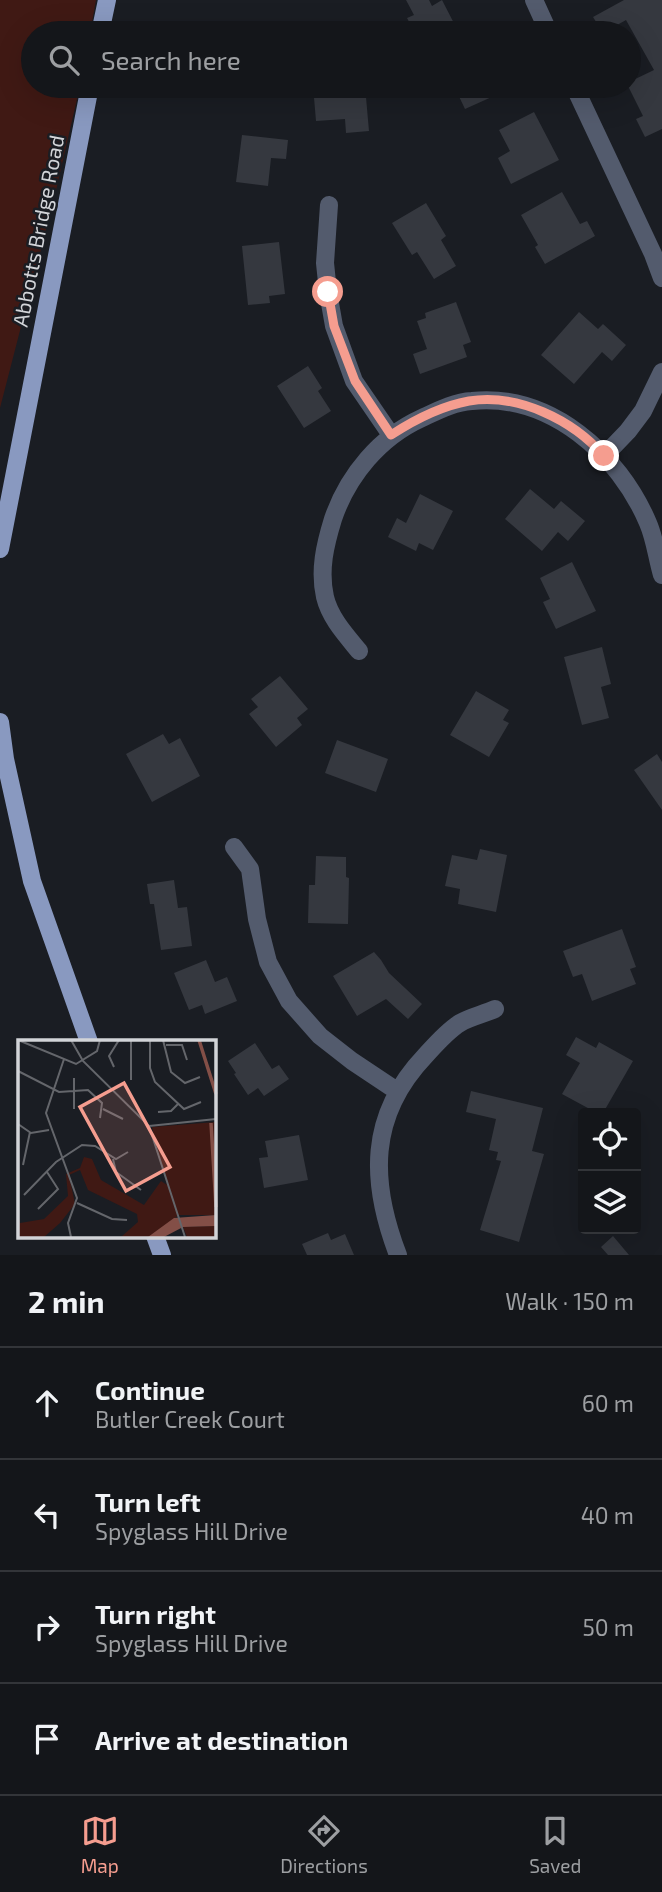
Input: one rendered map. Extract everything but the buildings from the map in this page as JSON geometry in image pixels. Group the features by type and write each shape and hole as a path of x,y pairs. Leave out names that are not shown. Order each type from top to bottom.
{"main road":[{"path":"103,21 107,0"},
{"name":"Abbotts Bridge Road","path":"0,549 88,98"},
{"path":"0,722 5,759 32,880 89,1040"},
{"path":"156,1238 162,1255"}],"street":[{"path":"534,0 544,21"},
{"path":"580,98 662,278"},
{"path":"329,205 325,263 334,326 355,381 391,435"},
{"path":"604,456 643,411 662,372"},
{"path":"359,651 339,626 326,599 322,569 325,547 341,496 359,469 391,435 442,408 471,401 524,405 552,416 578,432 604,456 626,482 648,524 662,575"},
{"path":"234,847 250,869 257,919 268,962 289,1001 320,1036 397,1091"},
{"path":"398,1255 387,1226 381,1190 379,1160 388,1111 397,1091 415,1067 445,1036 460,1024 495,1009"}],"shaded area":[{"path":"0,0 96,0 92,21 21,21 21,98 77,98 0,408"}],"route":[{"path":"328,292 334,326 355,381 391,435 442,408 471,401 498,401 524,405 552,416 578,432 604,456"}]}
